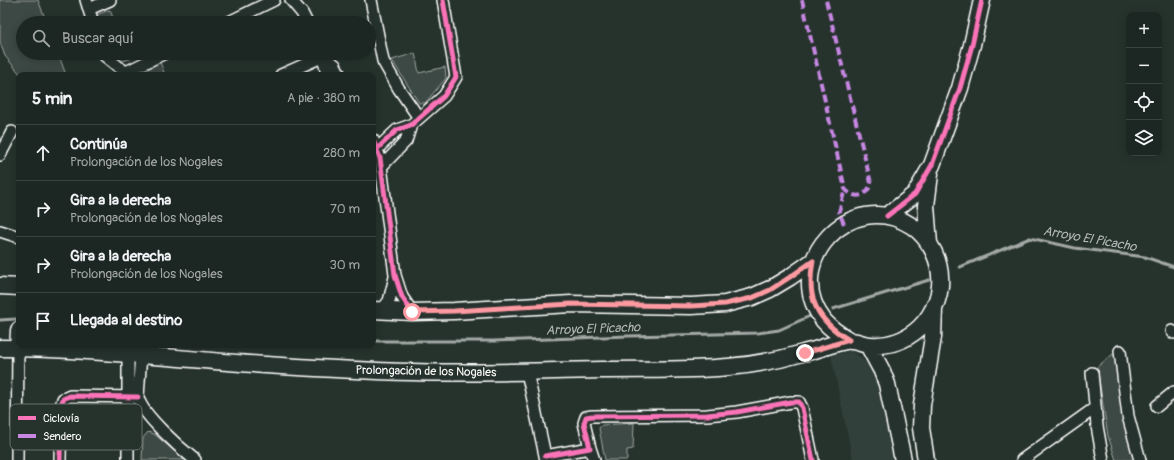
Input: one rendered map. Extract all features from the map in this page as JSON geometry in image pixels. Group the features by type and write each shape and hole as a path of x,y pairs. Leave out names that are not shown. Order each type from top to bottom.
{"main road":[{"path":"887,216 915,194 932,165 960,88 972,45 982,0"},
{"path":"930,244 926,206 932,165"},
{"path":"863,216 887,216 911,226 930,244 936,256 940,276 939,296 934,309 923,325 907,337 888,344 868,345 849,340 836,332 824,321 816,307 811,292 810,276 813,261 824,240 842,225 863,216"},
{"path":"378,310 412,312 454,311 571,304 691,306 725,304 752,298 770,290 813,261"},
{"path":"0,286 16,287"},
{"path":"926,460 921,428 922,405 933,337 934,309"},
{"name":"Prolongación de los Nogales","path":"0,348 134,353 262,364 407,372 527,372 729,367 805,353 849,340"},
{"path":"868,345 887,384 903,460"}],"street":[{"path":"91,16 87,4 110,0"},
{"path":"241,16 274,0"},
{"path":"371,0 374,16"},
{"path":"376,143 397,130 411,125 420,118 444,96 456,77 442,0"},
{"path":"293,1 303,16"},
{"path":"376,25 383,61 399,89 420,118"},
{"path":"109,60 125,72"},
{"path":"132,72 153,60"},
{"path":"287,72 311,60"},
{"path":"324,60 328,72"},
{"path":"330,60 335,65 338,72"},
{"path":"381,167 406,141 411,125"},
{"path":"0,135 15,131"},
{"path":"0,155 15,131"},
{"path":"376,148 381,167 395,274 402,296 412,312"},
{"path":"0,231 16,236"},
{"path":"378,310 389,301 395,274"},
{"path":"18,348 18,404"},
{"path":"1120,351 1128,416 1140,460"},
{"path":"132,404 134,353"},
{"path":"527,372 546,458 590,448"},
{"path":"1092,374 1097,426 1103,460"},
{"path":"1157,406 1174,392"},
{"path":"62,404 63,399 70,396 133,397 140,404"},
{"path":"594,460 584,423 586,417 707,415 737,412 795,402 799,402 802,408 813,460"},
{"path":"142,406 160,428 195,460"},
{"path":"1026,459 1095,408"},
{"path":"17,450 17,460"},
{"path":"60,450 60,460"},
{"path":"128,460 129,450"}],"shaded area":[{"path":"0,0 38,0 44,16 16,16 16,60 61,60 65,72 18,72 5,56 0,42"},
{"path":"110,10 112,16 96,16"},
{"path":"415,53 419,73 445,67 446,78 425,103 419,103 392,60"},
{"path":"160,62 164,72 139,72"},
{"path":"1118,350 1138,460 1116,460 1108,436 1097,367"},
{"path":"851,351 860,357 871,368 883,398 897,460 853,460 831,355"},
{"path":"634,423 633,449 627,450 627,460 605,460 599,428 602,425"},
{"path":"148,432 154,434 185,460 142,460 143,438"}],"waterway":[{"name":"Arroyo El Picacho","path":"960,267 1030,238 1075,248 1145,257 1174,267"},
{"name":"Arroyo El Picacho","path":"833,309 929,280"},
{"name":"Arroyo El Picacho","path":"376,341 493,341 758,333 779,330 810,316"},
{"name":"Arroyo El Picacho","path":"0,320 16,319"}],"marked path":[{"path":"802,0 845,189 857,196 864,194 871,183 826,0"},
{"path":"844,224 839,212 845,189"}],"cycle path":[{"path":"377,149 397,130 411,125 444,96 456,77 443,0"},
{"path":"887,216 915,194 932,165 960,88 972,45 982,0"},
{"path":"376,148 380,158 395,275 402,297 412,312"},
{"path":"62,404 63,399 70,396 138,397"},
{"path":"545,456 590,448 584,423 586,417 707,415 737,412 791,402 799,402 802,408 813,460"},
{"path":"60,450 60,460"}],"route":[{"path":"412,312 571,304 691,306 725,304 752,298 770,290 813,261 810,276 811,292 816,307 824,321 836,332 849,340 805,353"}]}
